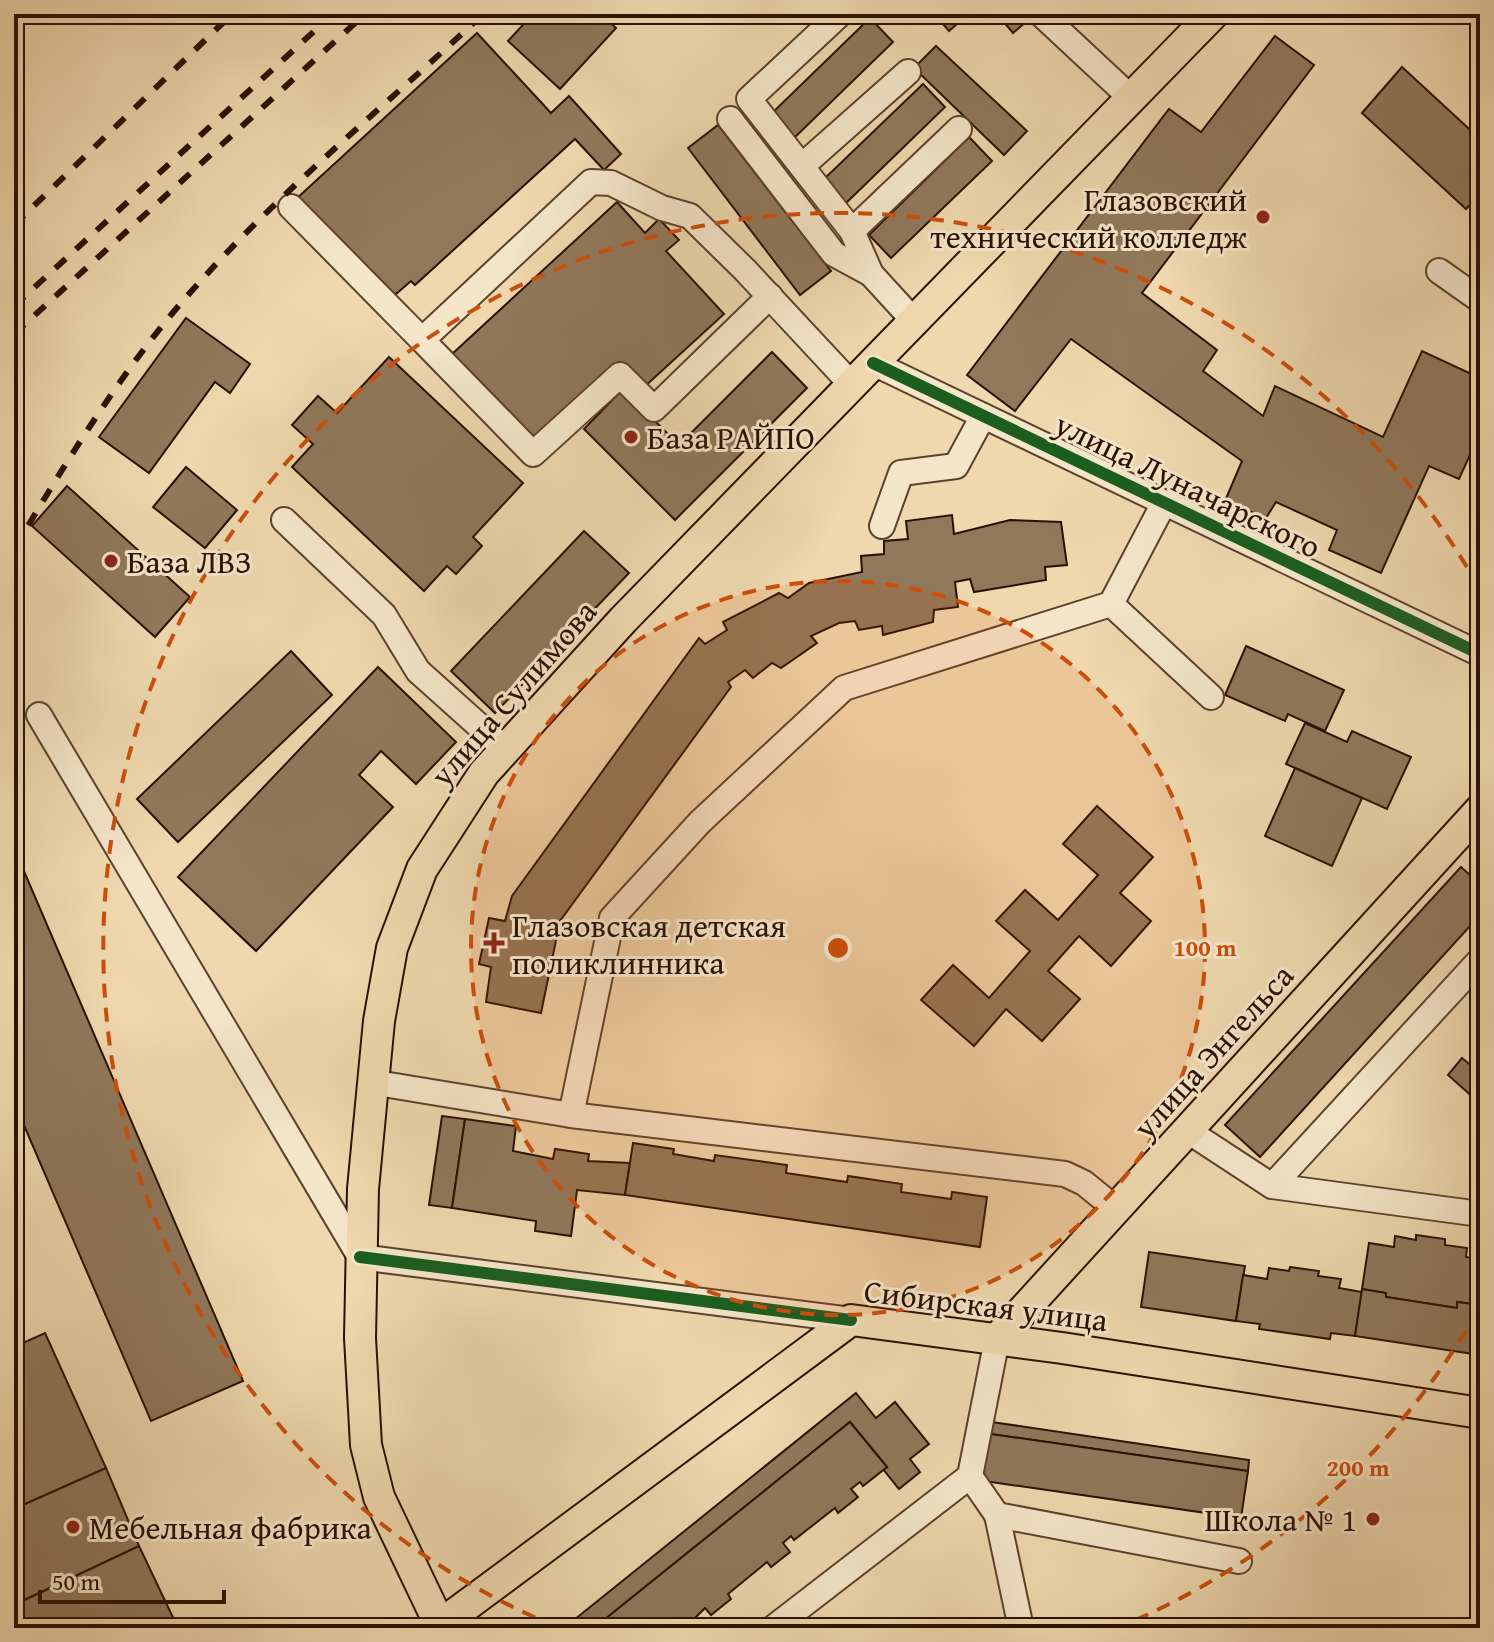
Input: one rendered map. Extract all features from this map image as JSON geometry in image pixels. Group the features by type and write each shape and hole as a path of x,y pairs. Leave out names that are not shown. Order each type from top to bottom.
{"main road":[{"name":"улица Сулимова","path":"439,1627 379,1497 366,1445 360,1338 360,1257 371,1082 392,948 422,869 448,824 505,749 623,620 1213,14"},
{"name":"улица Энгельса","path":"997,1339 1478,816"},
{"name":"Сибирская улица","path":"439,1627 851,1320 997,1339 1480,1413"}],"street":[{"path":"840,14 749,99 852,231 871,274 914,321"},
{"path":"1041,14 1131,98"},
{"path":"802,166 908,72"},
{"path":"730,119 834,254 871,274"},
{"path":"852,231 959,129"},
{"path":"422,340 591,182 611,183 662,208 690,216 852,385"},
{"path":"291,207 533,454 620,375 654,409 770,296"},
{"path":"1439,271 1480,300"},
{"name":"улица Луначарского","path":"873,363 1480,654"},
{"path":"882,526 901,473 956,466 983,416"},
{"path":"571,1115 612,918 700,822 844,688 986,640 1111,604 1164,503"},
{"path":"284,520 384,615 418,671 505,749"},
{"path":"1111,604 1211,697"},
{"path":"39,715 360,1257 851,1320"},
{"path":"1272,1186 1480,960"},
{"path":"371,1082 571,1115 1065,1174 1084,1183 1116,1209"},
{"path":"1188,1131 1272,1186 1480,1214"},
{"path":"773,1628 970,1476 997,1339"},
{"path":"970,1476 997,1515 1021,1628"},
{"path":"997,1515 1239,1561"}],"building":[{"path":"533,14 601,14 616,28 560,89 508,41"},
{"path":"941,14 968,14 949,31 937,17"},
{"path":"997,14 1019,14 1026,22 1013,33"},
{"path":"870,18 893,42 792,140 769,116"},
{"path":"477,33 551,113 569,96 621,154 604,170 575,139 415,285 411,281 388,301 296,199"},
{"path":"1275,36 1314,65 1142,293 1217,350 1203,371 1263,416 1275,386 1383,437 1422,351 1480,378 1480,433 1459,479 1429,466 1381,573 1329,550 1337,530 1276,502 1266,518 1225,501 1242,461 1071,339 1015,411 967,375 1169,109 1201,132"},
{"path":"936,46 1027,131 1004,155 914,68"},
{"path":"1402,67 1480,139 1480,194 1466,209 1362,113"},
{"path":"923,84 945,107 845,204 822,181"},
{"path":"718,125 831,271 800,295 688,148"},
{"path":"969,137 992,161 891,258 869,235"},
{"path":"617,202 645,233 659,219 679,240 666,251 724,314 643,388 619,362 533,441 452,354"},
{"path":"186,318 250,364 230,393 215,382 149,473 99,437"},
{"name":"База РАЙПО","path":"772,352 807,388 675,520 584,429 623,389 679,445"},
{"path":"389,357 523,483 473,537 482,546 456,574 447,566 424,591 292,467 313,444 292,425 318,396 337,413"},
{"path":"186,467 237,510 205,548 153,507"},
{"name":"База ЛВЗ","path":"67,486 190,597 155,637 32,526"},
{"path":"952,515 954,534 1010,520 1061,522 1067,565 1045,567 1046,580 974,592 970,579 955,582 958,607 934,610 933,622 883,635 882,626 859,630 855,621 839,623 811,636 817,643 781,668 772,663 753,678 745,670 728,682 731,687 560,921 541,1013 486,1002 491,967 479,964 489,918 505,921 512,896 699,638 705,644 727,630 723,622 779,593 788,598 809,583 862,572 861,556 884,554 884,541 908,539 906,521"},
{"path":"584,531 629,573 495,713 451,671"},
{"path":"1246,646 1344,690 1325,731 1288,714 1285,721 1225,695"},
{"path":"291,651 332,695 178,842 137,799"},
{"path":"378,667 456,742 416,784 381,751 359,775 393,807 256,951 178,877"},
{"path":"1305,723 1347,742 1352,731 1411,757 1387,809 1286,764"},
{"path":"1295,768 1362,798 1332,866 1265,836"},
{"path":"1097,806 1153,857 1120,893 1151,921 1111,966 1079,936 1048,971 1080,999 1042,1041 1006,1009 974,1046 921,1000 953,965 989,998 1030,951 996,921 1025,890 1058,920 1098,875 1063,844"},
{"path":"14,848 243,1381 151,1421 14,1102"},
{"path":"1461,867 1480,884 1480,915 1260,1157 1225,1125"},
{"path":"1462,1058 1480,1073 1480,1095 1476,1100 1448,1075"},
{"path":"442,1116 465,1119 452,1208 429,1205"},
{"path":"465,1119 516,1126 513,1151 553,1159 555,1149 589,1154 588,1161 630,1163 625,1195 577,1190 571,1236 535,1231 536,1221 452,1208"},
{"path":"633,1143 674,1149 673,1154 714,1161 715,1155 787,1165 786,1173 847,1182 848,1176 902,1184 901,1192 951,1199 952,1192 987,1197 980,1247 625,1195"},
{"path":"1416,1235 1445,1239 1445,1245 1467,1248 1466,1257 1480,1259 1480,1305 1457,1302 1457,1308 1386,1297 1386,1293 1362,1289 1369,1243 1394,1247 1395,1236 1416,1240"},
{"path":"1149,1252 1245,1266 1236,1321 1141,1307"},
{"path":"1290,1267 1319,1271 1318,1276 1341,1279 1339,1288 1362,1292 1355,1336 1331,1333 1330,1339 1259,1329 1260,1324 1236,1321 1243,1275 1267,1279 1269,1268 1289,1271"},
{"path":"1362,1289 1386,1293 1386,1297 1457,1308 1457,1302 1480,1305 1480,1355 1355,1336"},
{"path":"45,1333 106,1468 14,1509 14,1347"},
{"path":"856,1393 876,1418 895,1402 929,1444 910,1459 920,1472 899,1489 883,1469 887,1467 850,1422 594,1628 564,1628"},
{"path":"985,1421 1249,1460 1248,1471 984,1433"},
{"path":"850,1422 887,1467 863,1486 860,1482 851,1489 858,1497 838,1513 835,1508 794,1540 791,1536 783,1543 790,1552 771,1567 767,1562 728,1594 731,1599 711,1615 705,1608 685,1628 594,1628"},
{"path":"984,1433 1248,1471 1241,1518 977,1480"},
{"name":"Мебельная фабрика","path":"106,1468 139,1546 14,1605 14,1509"},
{"path":"139,1546 178,1628 14,1628 14,1605"}],"railway":[{"path":"14,225 232,14"},
{"path":"14,306 333,14"},
{"path":"14,334 365,14"},
{"path":"14,549 122,379 197,285 265,214 483,14"},
{"path":"504,20 510,14"}],"cycle path":[{"path":"873,363 1480,654"},
{"path":"360,1257 851,1320"}],"place":[{"name":"Глазовский технический колледж","path":"1263,217"},
{"name":"База РАЙПО","path":"631,437"},
{"name":"База ЛВЗ","path":"111,561"},
{"name":"Глазовская детская поликлинника","path":"494,943"},
{"name":"Школа № 1","path":"1373,1519"},
{"name":"Мебельная фабрика","path":"73,1527"}]}
